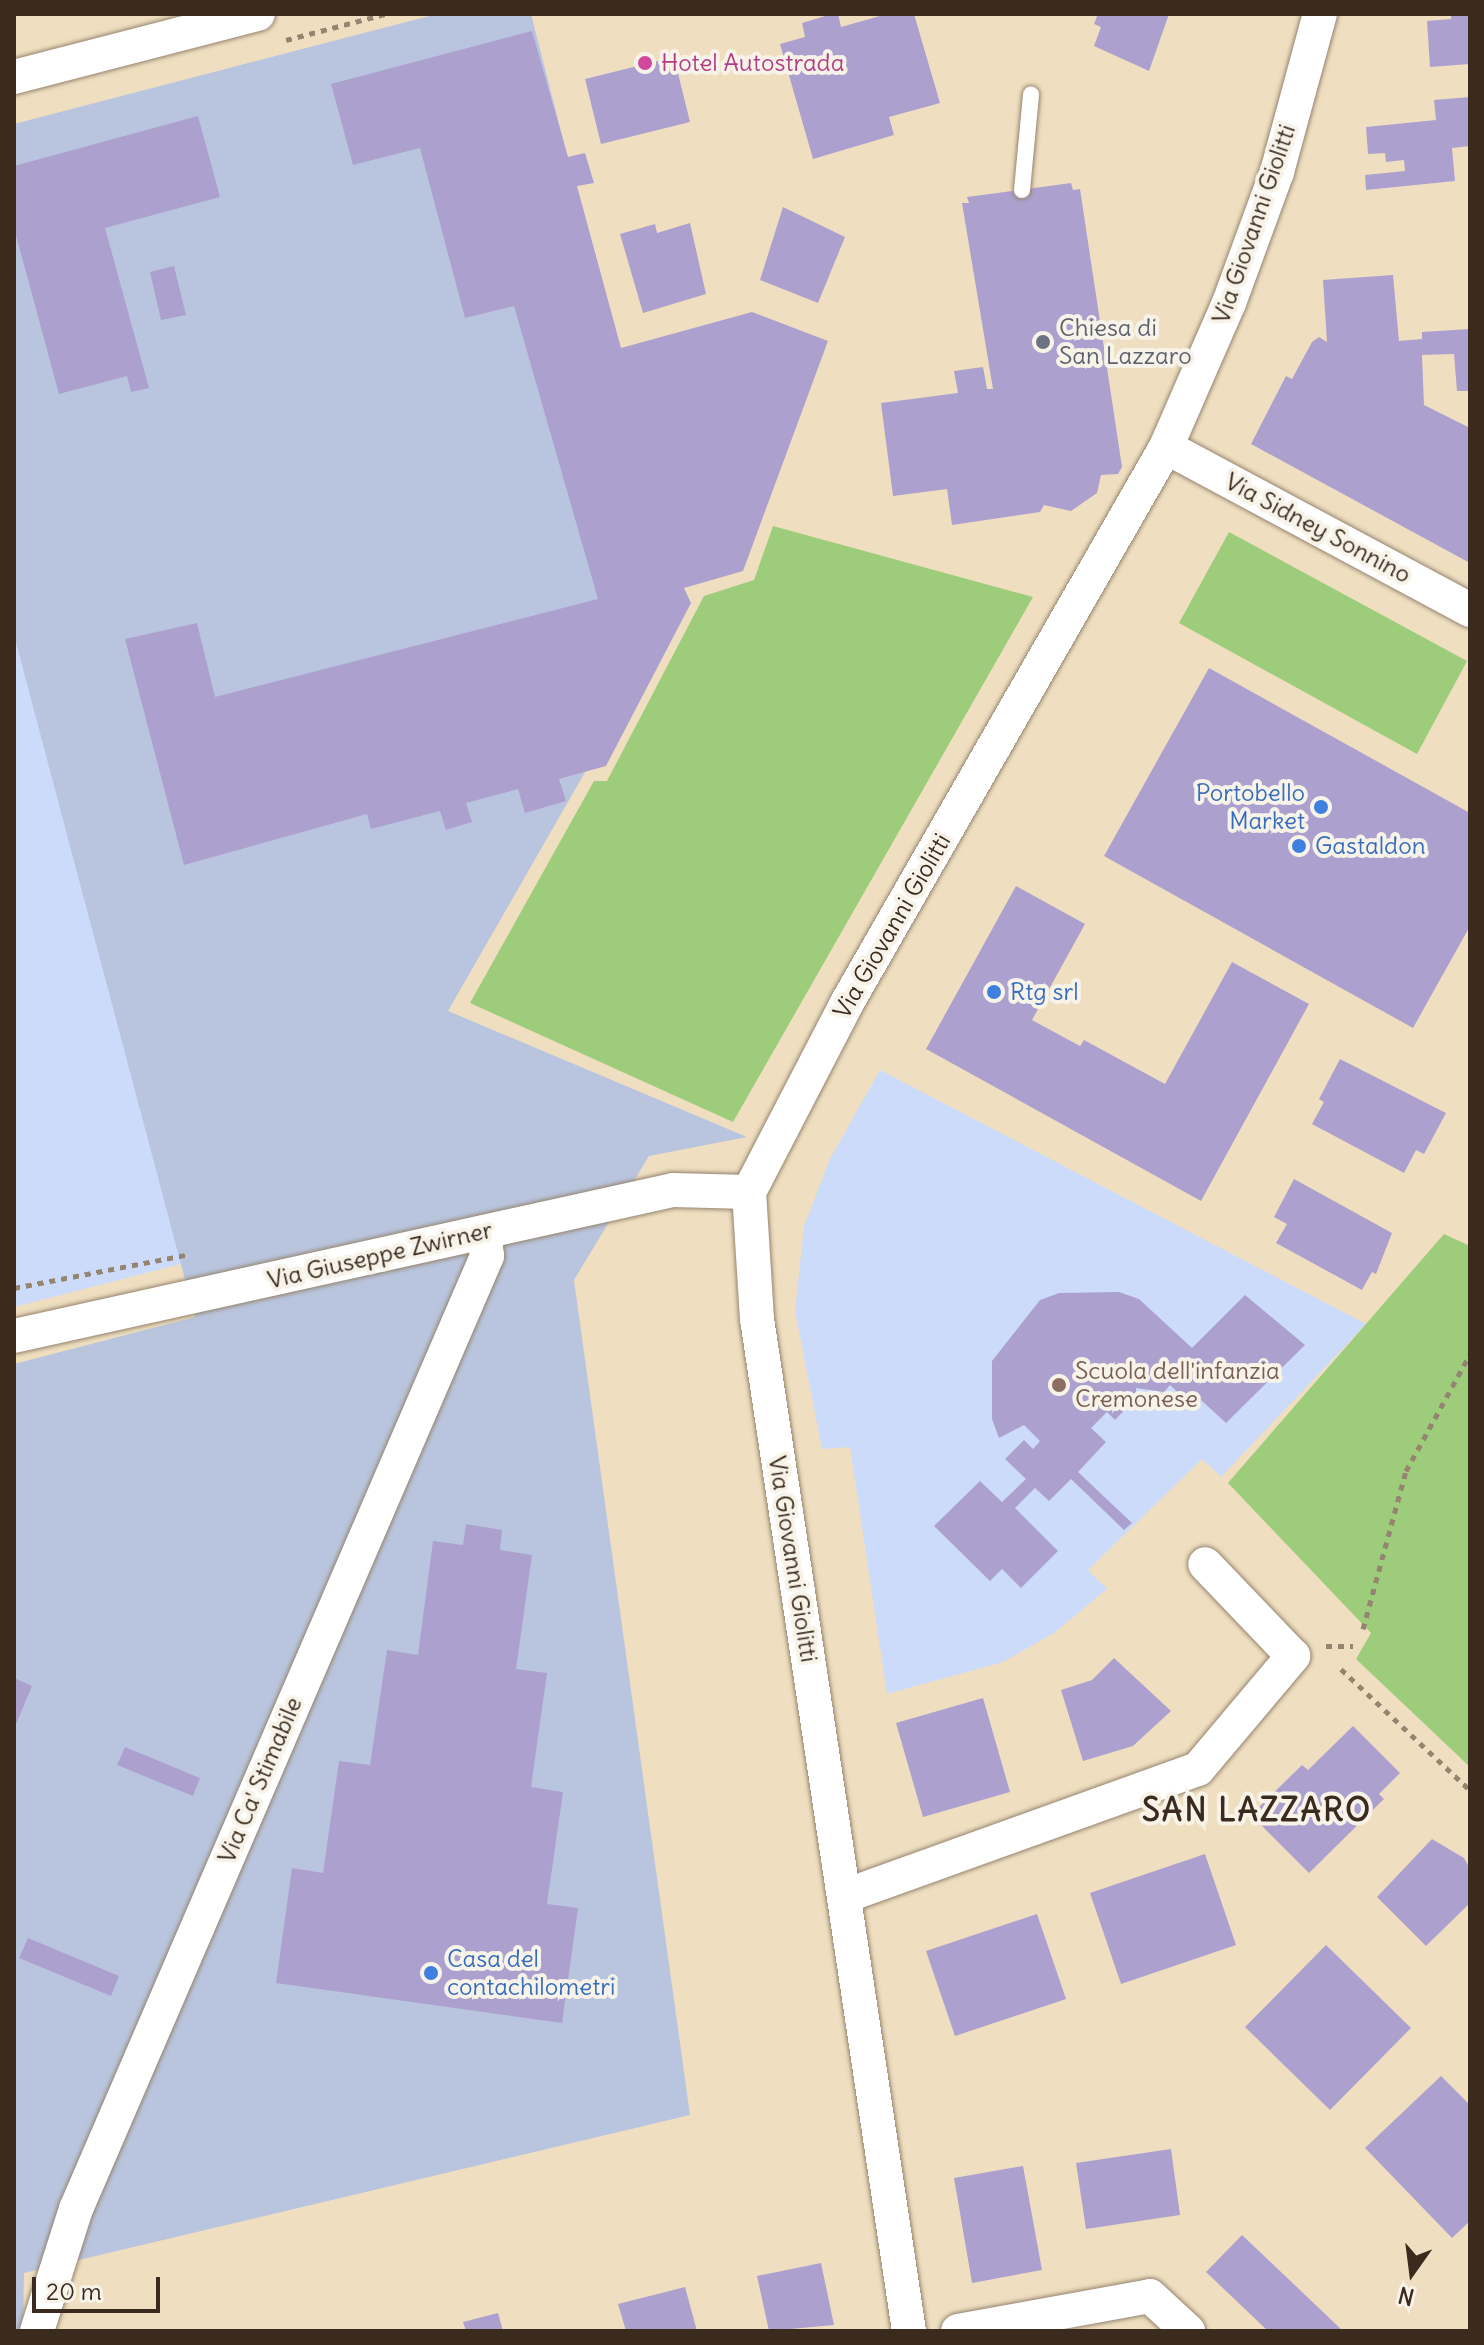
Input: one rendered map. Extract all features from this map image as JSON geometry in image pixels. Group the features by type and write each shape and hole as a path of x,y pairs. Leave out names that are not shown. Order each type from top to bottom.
{"street":[{"path":"14,77 258,14"},
{"name":"Via Giovanni Giolitti","path":"909,2331 757,1319 749,1192 848,1001 1166,447 1229,303 1277,172 1320,14"},
{"name":"Via Sidney Sonnino","path":"1166,447 1470,610"},
{"name":"Via Giuseppe Zwirner","path":"14,1336 673,1190 749,1192"},
{"name":"Via Ca' Stimabile","path":"37,2331 76,2209 487,1256 484,1232"},
{"path":"845,1896 1198,1769 1293,1656 1205,1564"},
{"path":"958,2331 1150,2296 1188,2331"}],"lane":[{"path":"1022,190 1031,94"}],"path":[{"path":"1363,1629 1406,1471 1470,1354"},
{"path":"1341,1669 1470,1790"}],"shaded area":[{"path":"437,14 531,14 675,577 638,680 448,1011 747,1137 649,1156 574,1280 690,2115 24,2273 23,2331 14,2331 14,1364 195,1317 14,635 14,124"},
{"path":"14,400 243,1248 14,1307"},
{"name":"Scuola dell'infanzia Cremonese","path":"880,1070 1366,1324 1221,1477 1202,1459 1088,1570 1107,1589 1054,1633 1003,1662 887,1694 850,1447 822,1449 795,1311 804,1226 830,1159"}],"green space":[{"path":"773,526 1033,597 733,1122 470,1003 594,781 607,781 704,596 754,580"},
{"path":"1229,532 1467,661 1417,754 1179,623"},
{"path":"1444,1234 1470,1246 1470,1767 1356,1659 1371,1633 1228,1483"}],"building":[{"path":"838,14 841,27 887,14 914,14 940,103 889,117 894,135 813,159 780,44 805,37 802,23"},
{"path":"1098,14 1169,14 1149,71 1094,46 1101,27 1094,24"},
{"path":"1451,14 1470,14 1470,64 1430,67 1427,21 1451,19"},
{"path":"532,31 568,157 585,153 594,183 577,186 621,348 752,312 828,341 743,571 684,588 691,603 606,766 559,779 566,801 525,813 518,789 466,803 472,822 446,830 440,811 371,829 367,814 184,865 125,639 197,623 215,697 598,599 514,306 465,318 420,148 353,165 331,84"},
{"path":"674,57 690,122 601,144 585,79"},
{"path":"1470,97 1470,146 1452,148 1455,181 1366,190 1365,175 1405,171 1404,160 1386,162 1385,153 1368,154 1366,127 1436,120 1434,100"},
{"path":"198,116 220,197 105,228 149,388 131,392 127,376 59,394 14,228 14,166"},
{"name":"Chiesa di San Lazzaro","path":"1071,183 1073,190 1080,189 1122,467 1118,474 1101,475 1097,493 1071,511 1044,505 1040,512 952,525 947,489 893,496 881,403 958,393 954,371 983,367 987,389 993,389 962,203 969,203 967,197"},
{"path":"783,207 845,237 818,303 760,280"},
{"path":"690,223 706,294 643,313 620,234 655,224 657,233"},
{"path":"174,266 186,315 161,320 150,272"},
{"path":"1393,275 1399,341 1422,339 1422,332 1470,329 1470,391 1457,391 1454,354 1422,355 1424,405 1470,428 1470,563 1251,444 1286,376 1292,379 1312,342 1319,337 1327,342 1323,280"},
{"path":"1209,668 1470,813 1470,926 1413,1028 1104,856"},
{"path":"1016,886 1085,924 1032,1020 1080,1046 1084,1040 1165,1084 1232,962 1309,1004 1201,1201 926,1049"},
{"path":"1340,1059 1446,1113 1424,1154 1416,1150 1404,1173 1312,1124 1324,1102 1319,1099"},
{"path":"1294,1179 1392,1233 1376,1274 1372,1272 1362,1290 1276,1243 1287,1224 1274,1217"},
{"path":"1119,1292 1139,1299 1192,1348 1245,1295 1305,1345 1226,1423 1201,1400 1193,1407 1170,1385 1164,1392 1136,1388 1136,1398 1115,1420 1107,1412 1091,1428 1106,1442 1078,1472 1132,1523 1124,1530 1071,1479 1049,1501 1035,1488 1015,1508 1058,1551 1021,1588 1002,1569 990,1581 934,1526 980,1481 1002,1502 1026,1479 1005,1459 1024,1440 1033,1449 1040,1441 1024,1425 999,1438 992,1419 992,1361 1040,1300 1059,1293"},
{"path":"466,1524 502,1530 500,1550 532,1555 516,1669 547,1673 531,1787 563,1792 547,1904 578,1908 562,2023 276,1983 292,1868 323,1873 339,1761 370,1765 387,1650 418,1655 433,1541 463,1545"},
{"path":"1114,1658 1171,1711 1133,1746 1083,1761 1061,1690 1092,1680"},
{"path":"14,1678 32,1686 14,1729"},
{"path":"983,1698 1010,1792 923,1817 896,1723"},
{"path":"1353,1726 1400,1773 1379,1794 1384,1799 1309,1873 1251,1815 1302,1765 1308,1770"},
{"path":"125,1747 200,1778 193,1796 117,1765"},
{"path":"1432,1839 1464,1858 1470,1869 1470,1903 1426,1946 1377,1897"},
{"path":"1205,1854 1236,1945 1121,1984 1090,1893"},
{"path":"1037,1914 1066,1999 955,2036 926,1951"},
{"path":"28,1938 119,1976 111,1996 19,1958"},
{"path":"1326,1945 1411,2028 1330,2110 1245,2027"},
{"path":"1441,2076 1470,2105 1470,2221 1452,2238 1365,2148"},
{"path":"1171,2149 1180,2215 1086,2229 1076,2163"},
{"path":"1023,2166 1042,2270 972,2283 954,2178"},
{"path":"1242,2235 1343,2331 1268,2331 1206,2272"},
{"path":"821,2263 834,2325 769,2331 757,2276"},
{"path":"685,2287 697,2331 626,2331 618,2304"},
{"path":"498,2313 503,2331 466,2331 463,2322"}],"place":[{"name":"Hotel Autostrada","path":"645,63"},
{"name":"Chiesa di San Lazzaro","path":"1043,342"},
{"name":"Portobello Market","path":"1321,807"},
{"name":"Gastaldon","path":"1299,846"},
{"name":"Rtg srl","path":"994,992"},
{"name":"Scuola dell'infanzia Cremonese","path":"1059,1385"},
{"name":"Casa del contachilometri","path":"431,1973"}],"district":[{"name":"SAN LAZZARO","path":"1257,1810"}]}
